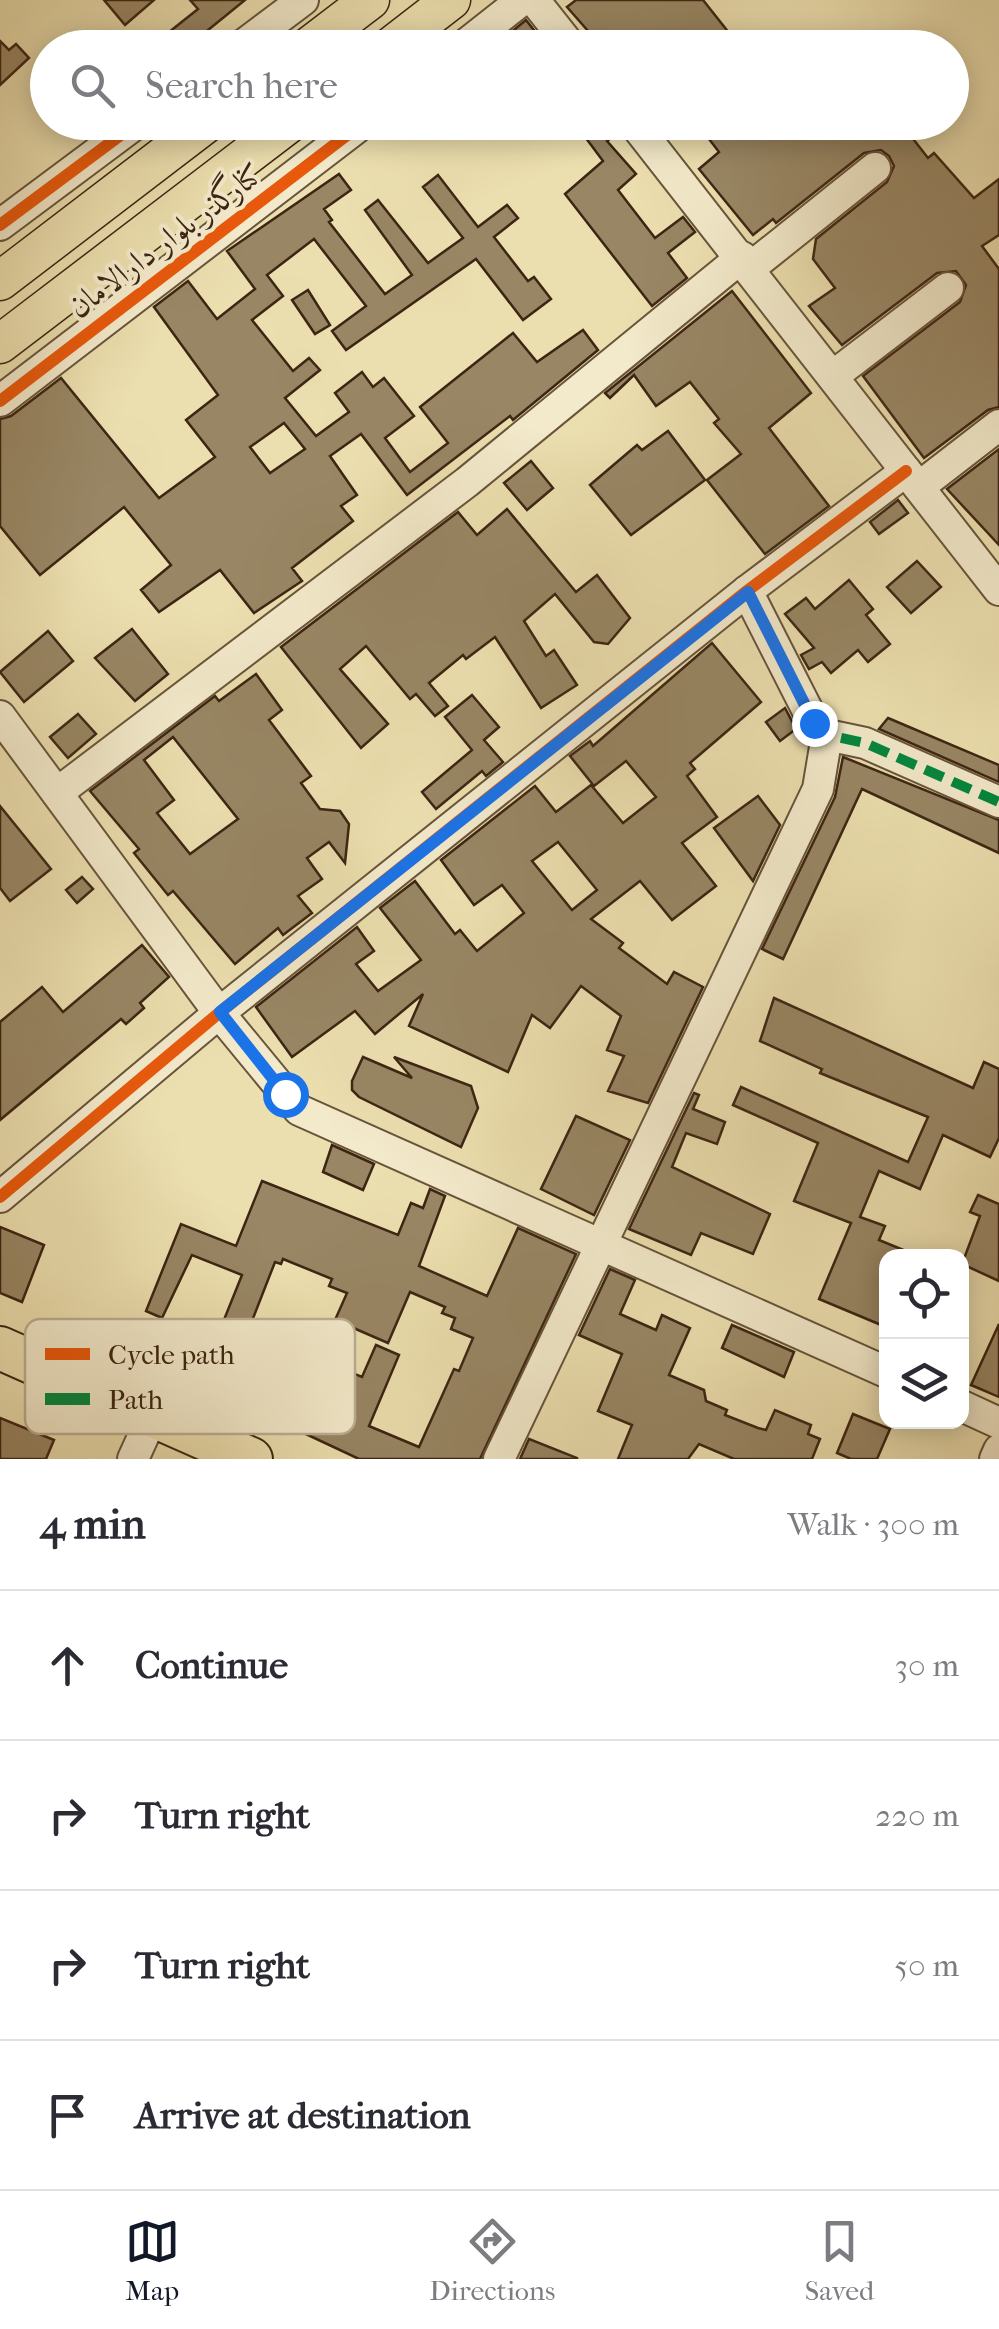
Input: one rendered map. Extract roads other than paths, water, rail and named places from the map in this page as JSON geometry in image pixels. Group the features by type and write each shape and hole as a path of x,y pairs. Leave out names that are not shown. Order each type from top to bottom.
{"highway":[{"path":"0,1348 25,1359"},
{"path":"196,1434 251,1459"}],"main road":[{"path":"331,30 370,0"},
{"path":"413,30 452,0"},
{"path":"0,281 184,140"},
{"path":"0,344 266,140"}],"street":[{"path":"263,30 303,0"},
{"path":"484,30 522,0"},
{"path":"534,0 558,30"},
{"path":"0,226 114,140"},
{"name":"کنارگذر بلوار دارالامان","path":"0,401 341,140"},
{"path":"647,140 999,590"},
{"path":"57,793 875,168"},
{"path":"833,376 948,288"},
{"path":"0,1197 220,1012 748,592 912,479 999,425"},
{"path":"748,592 814,723 827,734 865,742 999,802"},
{"path":"0,716 220,1012 299,1110 879,1369"},
{"path":"499,1459 818,790 827,734"},
{"path":"969,1409 999,1423"},
{"path":"133,1459 145,1434"},
{"path":"994,1459 999,1450"}]}
